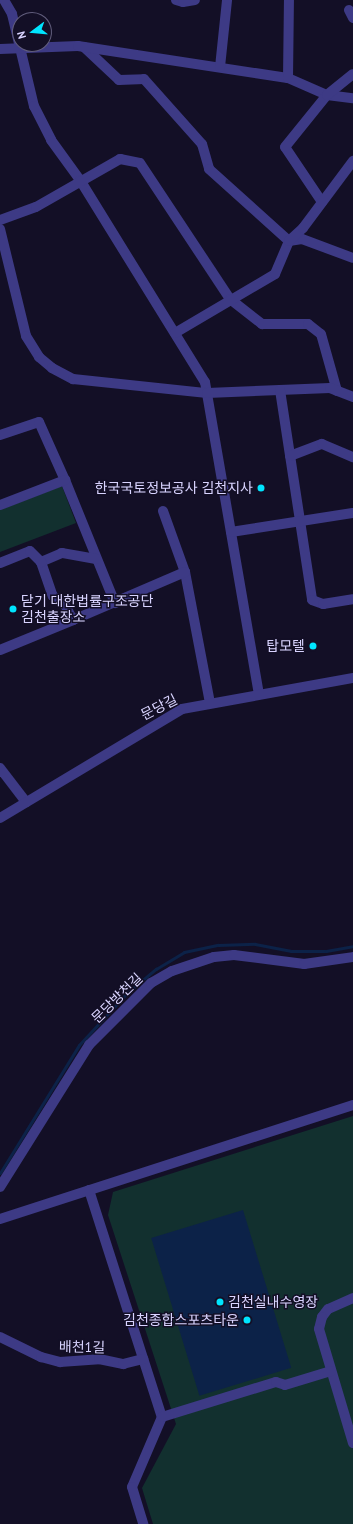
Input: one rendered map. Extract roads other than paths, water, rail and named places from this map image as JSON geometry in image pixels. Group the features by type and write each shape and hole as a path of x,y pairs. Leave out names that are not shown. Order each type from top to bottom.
{"street":[{"path":"4,0 12,14"},
{"path":"176,0 183,2 195,0"},
{"path":"220,67 227,0"},
{"path":"288,78 289,0"},
{"path":"52,47 84,47 288,78 327,95 353,98"},
{"path":"84,47 119,80 144,79 202,144 209,169 289,241"},
{"path":"0,49 12,48"},
{"path":"21,52 34,106 51,140 80,180 205,382 259,694"},
{"path":"322,202 285,147 327,95 353,74"},
{"path":"0,220 36,207 80,180 120,159 140,162 230,299 262,324 308,324 321,334 337,391"},
{"path":"175,333 230,299 275,274 289,241 303,228 353,161"},
{"path":"0,229 26,336 39,357 52,368 73,379 94,383 207,392 330,388 353,397"},
{"path":"289,241 302,239 353,258"},
{"path":"280,390 312,600 323,604 353,599"},
{"path":"0,435 39,422 65,480 115,603"},
{"path":"290,456 322,444 353,457"},
{"path":"0,505 65,480"},
{"path":"163,511 185,572 210,703"},
{"path":"231,532 353,513"},
{"path":"0,563 30,551 41,562 53,596 65,605 73,620"},
{"path":"41,562 62,553 96,559"},
{"path":"0,650 115,603 185,572"},
{"name":"문당길","path":"0,818 163,718 182,709 353,678"},
{"path":"0,768 26,802"},
{"name":"문당방천길","path":"0,1187 89,1045 151,983 172,971 214,957 234,955 304,964 353,957"},
{"path":"0,1219 353,1105"},
{"path":"89,1190 162,1417 132,1487 143,1524"},
{"path":"353,1298 328,1309 322,1317 319,1329 353,1443"},
{"name":"배천1길","path":"0,1337 41,1357 60,1362 99,1359 123,1364 143,1359"},
{"path":"162,1417 276,1382 285,1385 331,1370"}],"water":[{"name":"김천실내수영장","path":"243,1210 291,1368 199,1396 151,1238"}],"waterway":[{"path":"0,1173 79,1045 127,993 156,969 184,952 218,945 255,944 291,951 326,951 353,946"}],"place":[{"name":"한국국토정보공사 김천지사","path":"261,488"},
{"name":"닫기 대한법률구조공단 김천출장소","path":"13,609"},
{"name":"탑모텔","path":"313,646"},
{"name":"김천실내수영장","path":"220,1302"},
{"name":"김천종합스포츠타운","path":"247,1320"}]}
